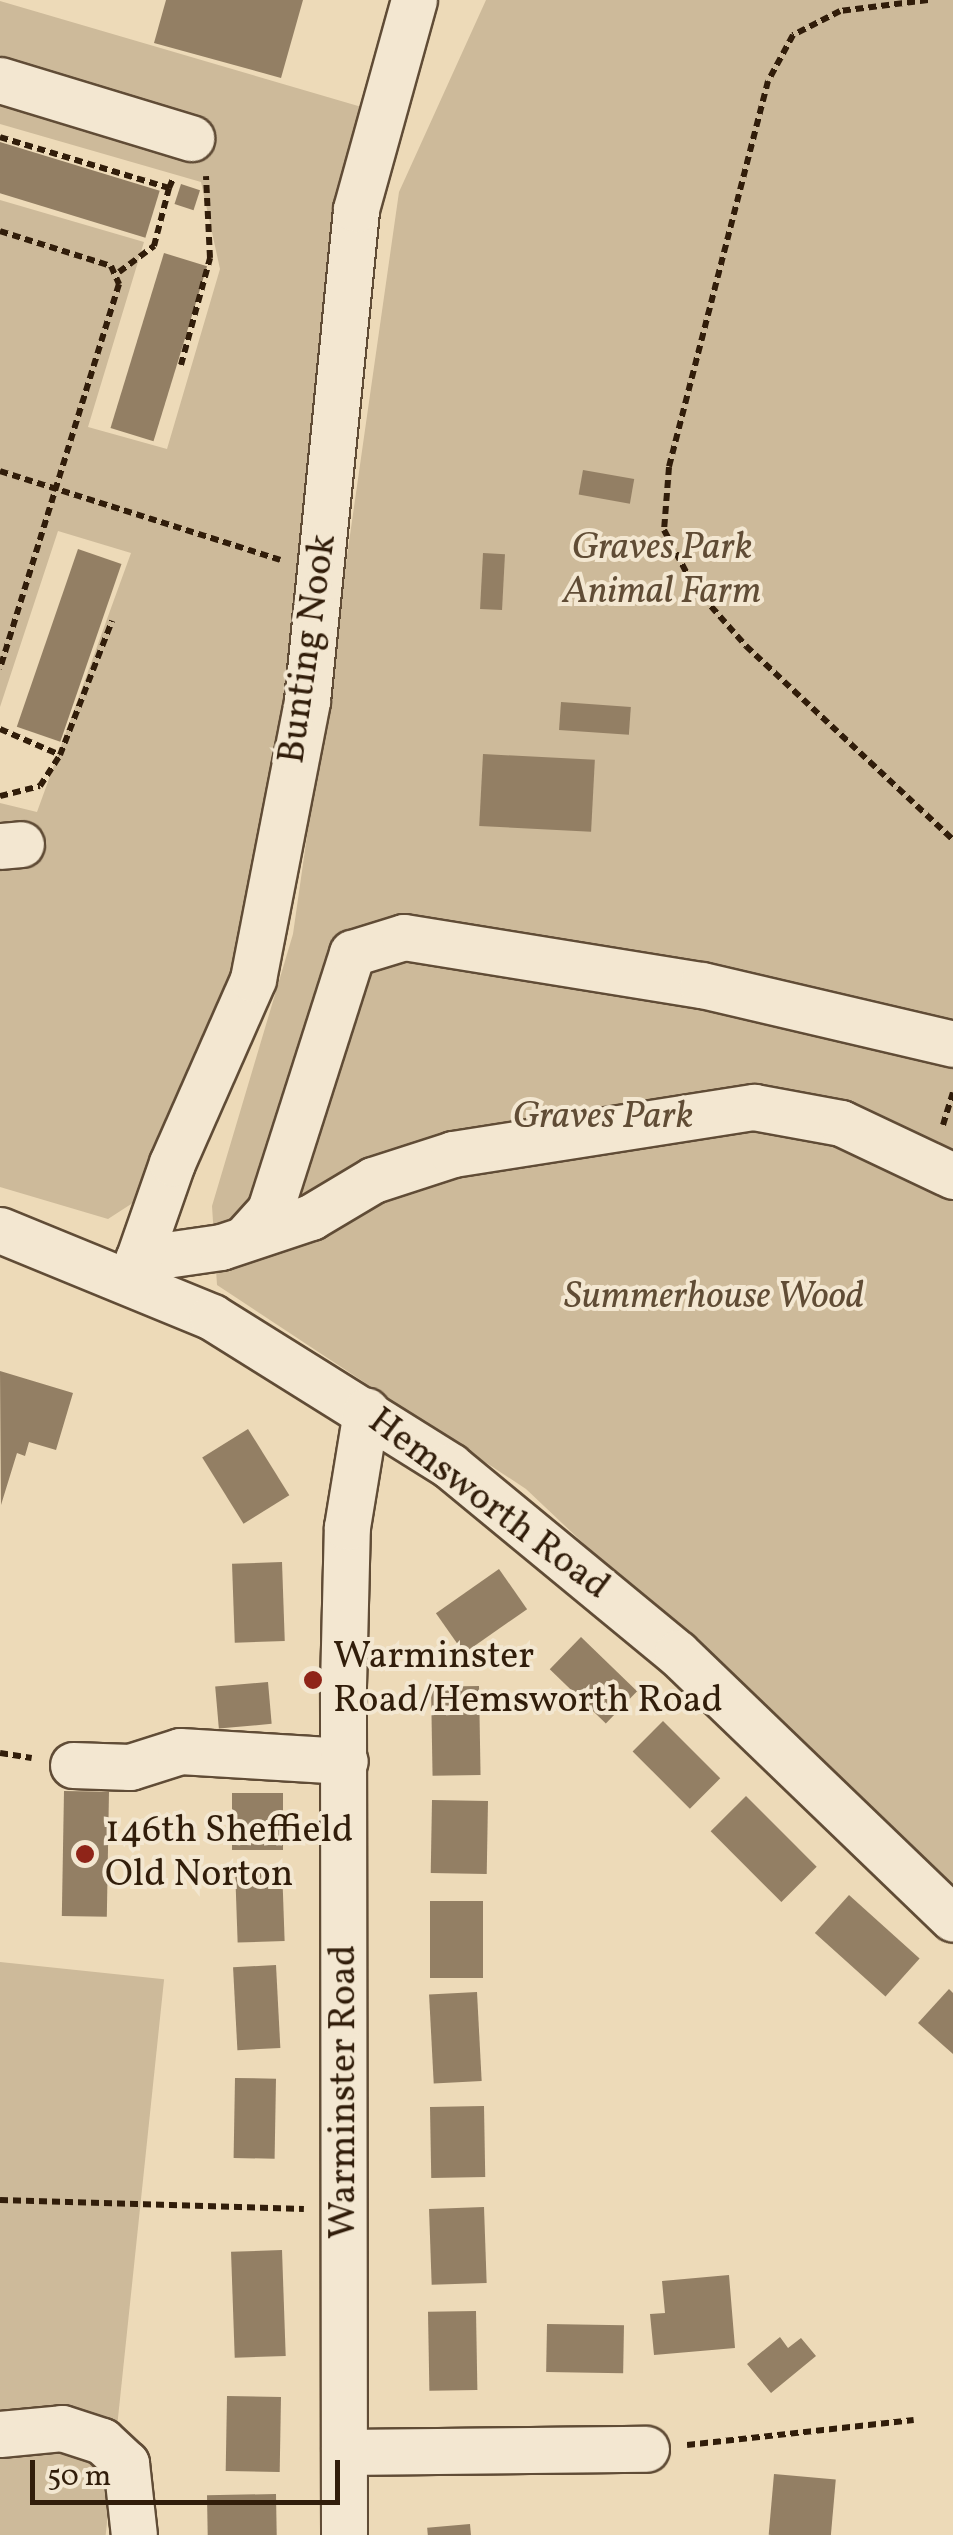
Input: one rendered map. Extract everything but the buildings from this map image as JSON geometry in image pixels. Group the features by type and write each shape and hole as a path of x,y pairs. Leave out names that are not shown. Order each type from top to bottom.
{"street":[{"name":"Bunting Nook","path":"134,1270 172,1163 253,980 307,701 323,574 356,209 414,0"},
{"path":"0,80 191,138"},
{"path":"245,1238 270,1210 352,954 404,937 702,984 953,1044"},
{"path":"134,1270 311,1217 374,1180 452,1154 754,1106 841,1123 953,1176"},
{"name":"Hemsworth Road","path":"0,1230 134,1270 366,1411 489,1496 677,1653 953,1919"},
{"name":"Warminster Road","path":"344,2535 347,1527 366,1411"},
{"path":"72,1764 130,1767 180,1750 344,1761"},
{"path":"0,2434 62,2428 102,2440 126,2462 134,2535"},
{"path":"344,2452 646,2450"}],"path":[{"path":"928,0 840,12 792,35 768,81 668,467 664,530 694,587 746,646 953,840"},
{"path":"0,137 169,188"},
{"path":"0,669 119,272 154,246 169,188 191,138"},
{"path":"181,365 210,258 205,172 191,138"},
{"path":"0,230 119,272"},
{"path":"0,471 323,574"},
{"path":"0,796 40,786 60,755 112,621"},
{"path":"0,729 60,755"},
{"path":"0,2200 346,2210"},
{"path":"646,2450 914,2420"}],"green space":[{"name":"Graves Park","path":"486,0 953,0 953,1893 526,1489 217,1285 212,1206 293,934 399,192"},
{"path":"0,1 365,108 287,712 244,970 145,1195 108,1219 0,1187 0,803 37,812 131,553 58,531 0,707 0,200 144,242 88,427 167,449 220,269 201,182 0,124"},
{"path":"0,1962 164,1979 106,2535 0,2535"}],"place":[{"name":"Warminster Road/Hemsworth Road","path":"313,1680"},
{"name":"146th Sheffield Old Norton","path":"85,1854"}],"park label":[{"name":"Graves Park Animal Farm","path":"662,571"},
{"name":"Summerhouse Wood","path":"714,1298"}]}
